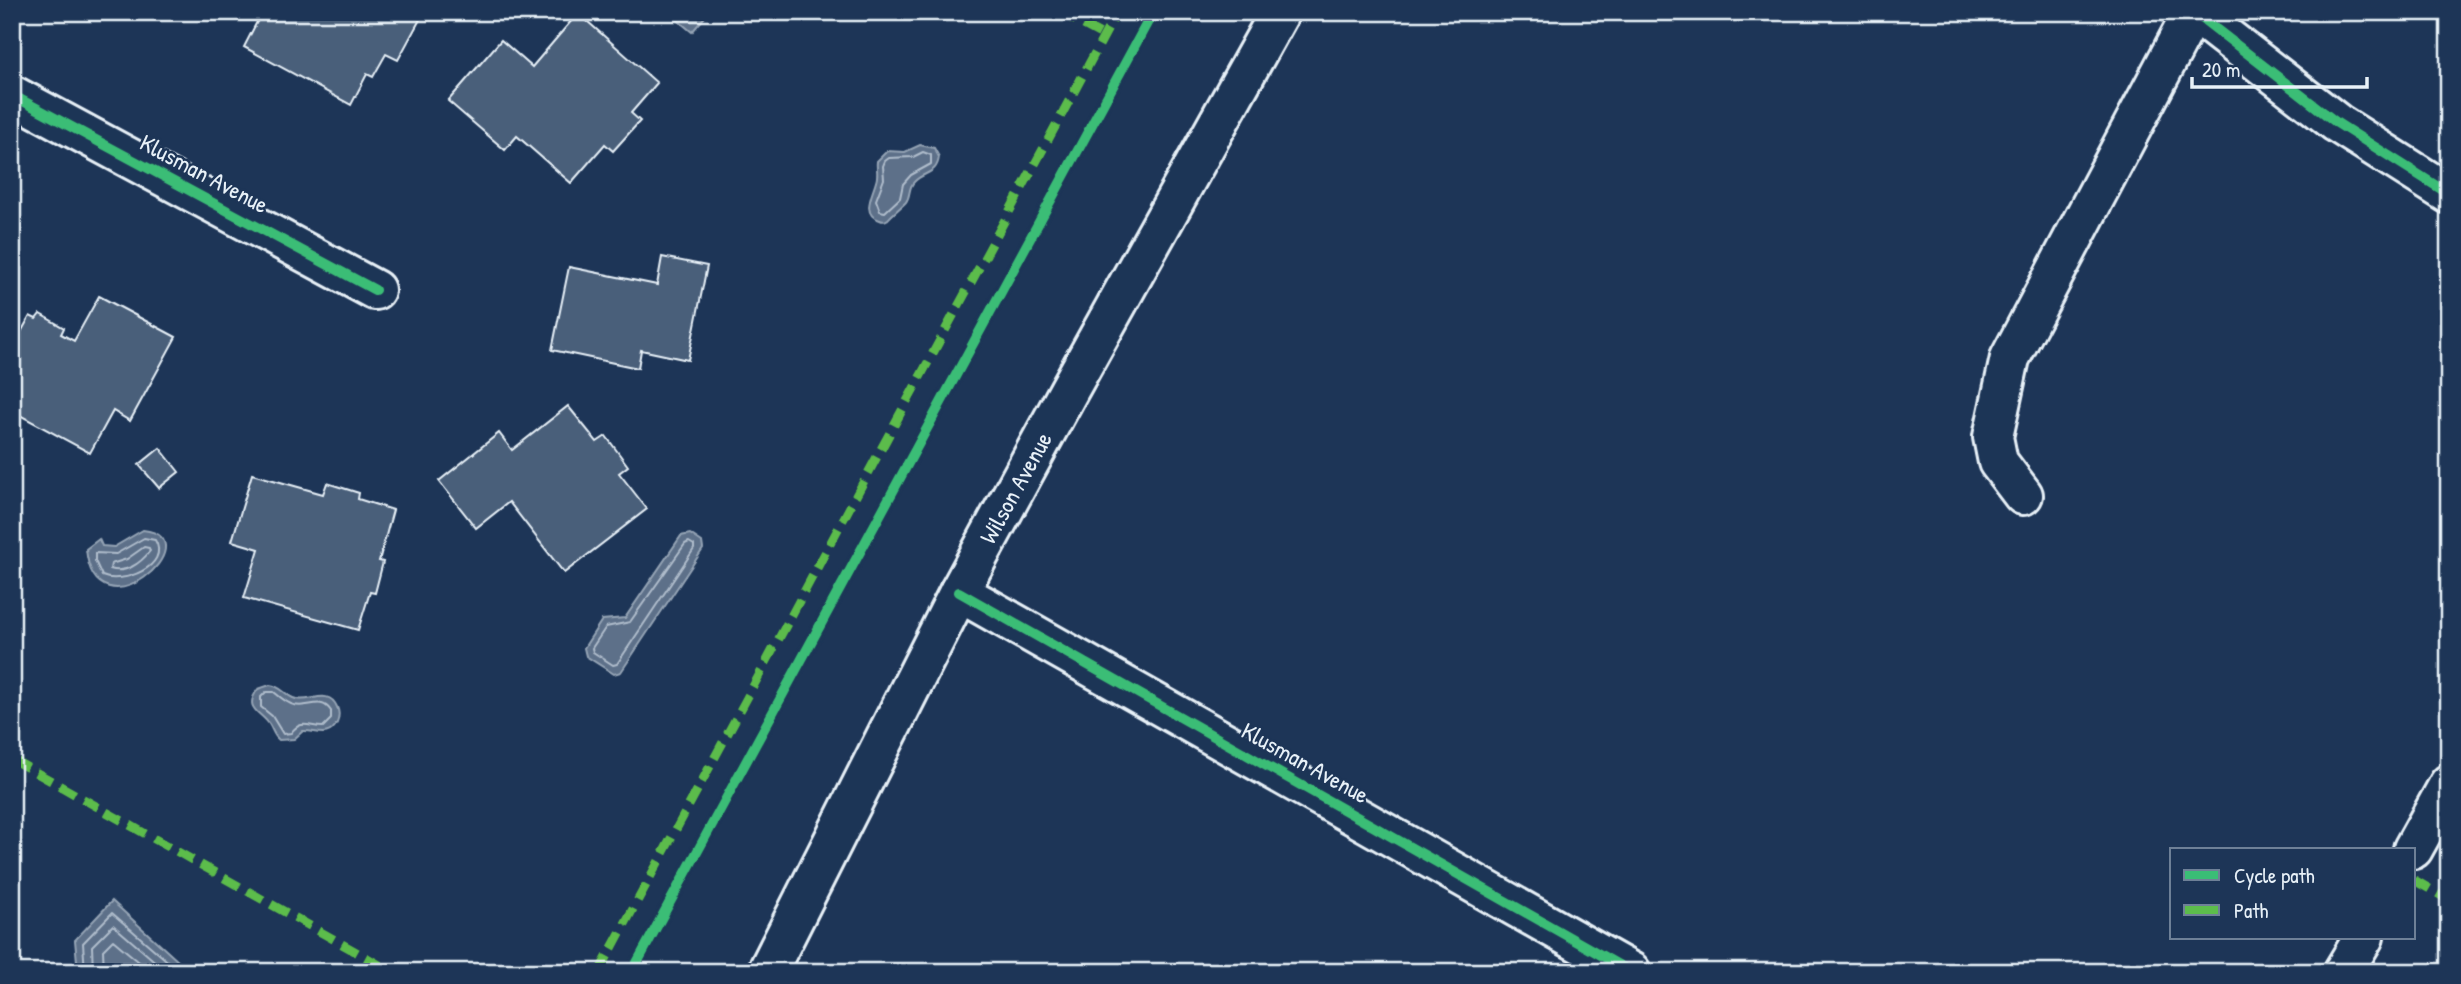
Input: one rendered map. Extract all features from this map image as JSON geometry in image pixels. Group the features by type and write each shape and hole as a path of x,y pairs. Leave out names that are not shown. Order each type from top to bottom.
{"street":[{"name":"Wilson Avenue","path":"767,972 959,592 1280,12"},
{"path":"2023,495 1998,462 1993,437 2010,358 2193,12 2337,123 2449,194"},
{"name":"Klusman Avenue","path":"12,95 375,290"},
{"name":"Klusman Avenue","path":"959,592 1631,972"},
{"path":"2414,848 2449,784"},
{"path":"2343,972 2363,939"}],"water":[{"path":"668,12 709,12 692,32"},
{"path":"920,145 934,148 939,157 936,167 914,182 906,202 888,219 883,221 874,217 869,207 877,177 877,161 887,151 905,152"},
{"path":"143,530 161,537 165,550 158,564 144,578 126,586 109,587 94,576 86,549 99,539 102,546 114,547"},
{"path":"690,534 702,542 703,549 621,672 614,674 586,656 584,648 602,620 625,618 681,536"},
{"path":"270,685 299,700 328,698 338,709 337,723 326,733 303,731 294,739 279,740 252,701 258,689"},
{"path":"112,901 190,972 78,972 75,940"}],"building":[{"path":"262,12 424,12 398,60 386,54 373,77 367,74 351,105 244,47"},
{"path":"578,13 657,83 631,113 640,121 613,151 605,144 571,183 517,136 505,150 448,101 501,40 532,67"},
{"path":"662,257 707,266 688,360 641,350 638,368 552,350 569,267 657,285"},
{"path":"99,296 176,337 130,421 113,411 90,453 12,411 12,348 30,316 36,319 40,314 64,328 61,334 74,341"},
{"path":"568,406 597,442 606,436 628,466 619,473 647,509 564,573 509,502 476,528 439,481 499,433 512,450"},
{"path":"160,448 179,472 159,488 139,465"},
{"path":"252,474 323,494 327,483 359,493 358,499 393,510 379,561 383,562 375,593 370,592 358,630 244,598 259,549 232,541"}],"marked path":[{"path":"1060,12 1104,36"},
{"path":"599,972 1117,12"},
{"path":"12,759 392,972"},
{"path":"2416,881 2449,900"}],"cycle path":[{"path":"632,972 1153,12"},
{"path":"2194,12 2337,123 2449,194"},
{"path":"12,95 375,290"},
{"path":"959,592 1631,972"}]}
